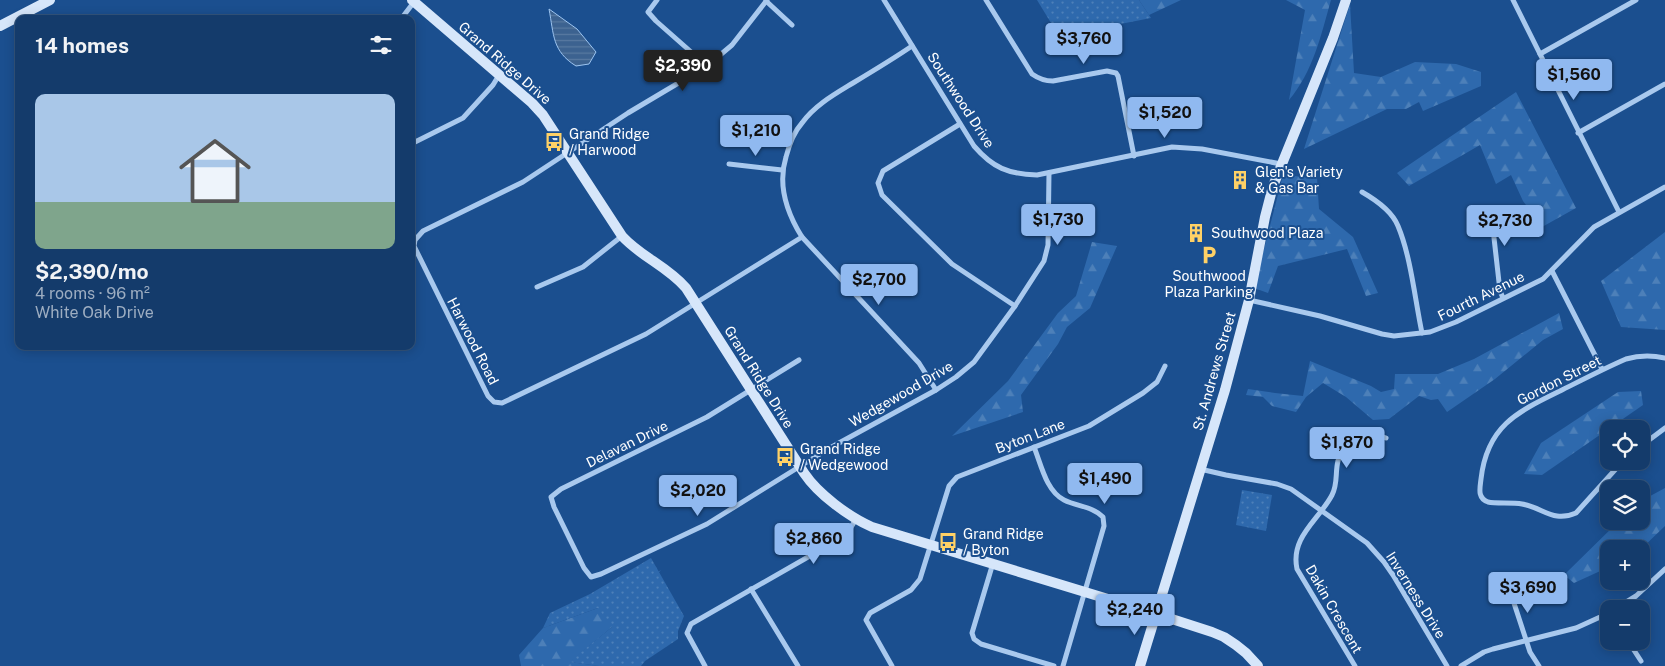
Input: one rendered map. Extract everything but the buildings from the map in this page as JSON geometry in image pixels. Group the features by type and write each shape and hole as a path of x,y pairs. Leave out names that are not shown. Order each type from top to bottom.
{"street":[{"path":"21,15 50,0"},
{"path":"657,0 648,12 707,66"},
{"name":"Southwood Drive","path":"884,0 974,146 982,155 1003,170 1019,174 1037,175 1172,147 1188,147 1281,164"},
{"path":"986,0 1032,74 1036,77 1046,81 1053,81 1107,72 1116,73 1134,156"},
{"name":"St. Andrews Street","path":"1140,666 1225,390 1249,300 1273,186 1333,38 1346,0"},
{"path":"1513,0 1619,212"},
{"path":"1540,54 1636,0"},
{"path":"404,15 413,1"},
{"name":"Grand Ridge Drive","path":"413,1 544,115 622,236 634,248 671,272 686,288 799,466 814,486 856,519 872,526 1085,591 1224,637 1246,653 1258,666"},
{"path":"568,152 628,113 707,66 732,45 767,1 792,25"},
{"path":"0,26 15,18"},
{"path":"912,46 816,108 802,122 791,140 782,170 786,207 792,222 802,237 919,363 936,390"},
{"path":"415,142 462,118 493,85 499,75"},
{"path":"1578,133 1665,84"},
{"path":"960,124 883,171 878,183 882,195 952,264 1015,306"},
{"name":"Harwood Road","path":"415,240 423,232 522,182 568,152"},
{"path":"729,164 782,170"},
{"name":"Wedgewood Drive","path":"601,574 707,524 799,466 956,378 974,362 1015,306 1047,253 1049,173"},
{"name":"Fourth Avenue","path":"1249,300 1320,316 1394,336 1445,328 1543,279 1594,226 1665,186"},
{"path":"1362,192 1386,209 1398,225 1408,263 1422,333"},
{"path":"1484,209 1492,220 1500,291 1503,298"},
{"path":"537,286 583,266 622,236"},
{"name":"Harwood Road","path":"415,249 488,396 494,402 502,403 646,334 802,237"},
{"path":"1552,271 1602,370"},
{"name":"Gordon Street","path":"1615,470 1576,513 1566,517 1558,517 1525,504 1488,502 1481,498 1479,491 1484,456 1490,443 1507,421 1525,408 1602,370 1637,356 1665,358"},
{"name":"Delavan Drive","path":"601,574 591,576 584,568 551,497 561,489 707,417 798,360"},
{"name":"Byton Lane","path":"892,666 866,620 870,613 911,590 920,579 952,481 957,477 1089,426 1143,393 1157,382 1165,366"},
{"path":"1650,439 1665,428"},
{"name":"Dakin Crescent","path":"1355,666 1297,569 1296,551 1300,539 1333,492 1338,460 1347,444 1358,436 1364,435 1372,434 1386,438"},
{"path":"1034,447 1047,480 1056,494 1064,500 1097,510 1104,517 1104,526 1063,666"},
{"name":"Inverness Drive","path":"1200,469 1284,486 1367,543 1384,562 1447,666"},
{"path":"705,666 689,638 687,630 691,624 829,545 850,529 856,519"},
{"path":"993,563 972,633 974,640 981,644 1054,666"},
{"path":"1630,600 1665,569"},
{"path":"752,589 798,666"},
{"path":"1511,594 1526,640 1539,666"},
{"path":"1461,666 1484,652 1576,628 1600,617"},
{"path":"1634,650 1641,660"}],"green space":[{"path":"1037,0 1139,0 1151,18 1059,36"},
{"path":"1139,0 1181,0 1149,15"},
{"path":"1286,0 1331,0 1320,40 1310,65 1289,100 1305,10"},
{"path":"1350,4 1354,73 1381,77 1415,62 1456,64 1481,72 1481,86 1423,111 1419,102 1406,109 1387,109 1304,149"},
{"path":"1516,92 1576,208 1542,227 1523,201 1511,175 1496,184 1480,145 1409,186 1397,173"},
{"path":"1283,175 1317,178 1319,209 1353,237 1378,293 1366,296 1347,249 1278,266 1268,293 1254,288"},
{"path":"1665,232 1665,330 1621,327 1601,281"},
{"path":"1092,242 1117,246 1090,308 1067,327 1058,344 1021,395 1023,412 952,436 1008,381 1058,313 1076,296"},
{"path":"1559,313 1563,329 1543,340 1495,379 1447,412 1438,399 1431,400 1419,396 1389,419 1373,420 1346,397 1323,383 1306,397 1296,412 1272,406 1263,397 1246,395 1248,389 1303,396 1310,361 1381,392 1394,389 1395,374 1438,374 1474,359"},
{"path":"1641,391 1643,405 1621,420 1600,420 1600,435 1542,475 1524,474 1541,443 1618,392"},
{"path":"1665,488 1665,526 1650,540 1600,540 1600,571 1574,583 1564,575 1610,530 1650,530 1650,496"},
{"path":"1242,490 1272,495 1266,531 1236,525"},
{"path":"651,558 684,616 678,631 678,639 645,661 641,666 599,666 569,662 612,627 598,608 543,628 550,613 590,594"},
{"path":"661,570 612,627 570,662 599,666 521,666 519,655 543,628 598,608"}],"shaded area":[{"path":"549,9 577,29 596,52 589,64 576,66 562,54 555,42"}],"place":[{"name":"Grand Ridge / Harwood","path":"554,142"},
{"name":"Glen's Variety & Gas Bar","path":"1240,180"},
{"name":"Southwood Plaza","path":"1196,233"},
{"name":"Southwood Plaza Parking","path":"1209,255"},
{"name":"Grand Ridge / Wedgewood","path":"785,457"},
{"name":"Grand Ridge / Byton","path":"948,542"}]}
